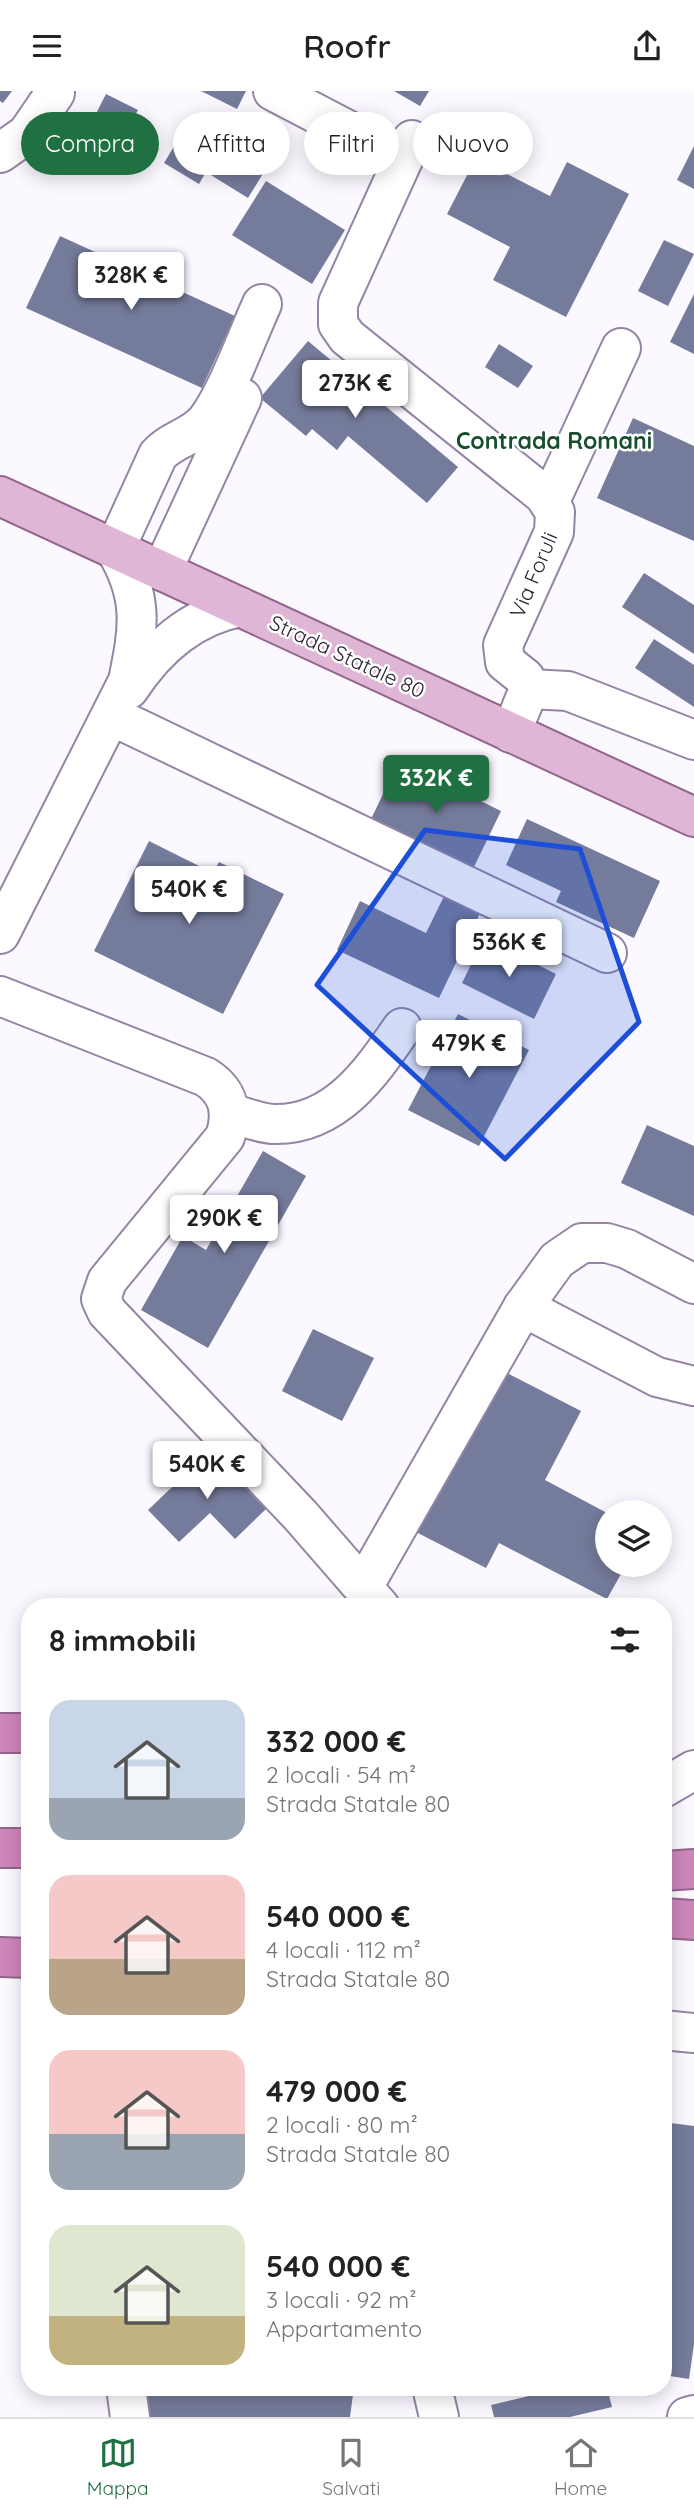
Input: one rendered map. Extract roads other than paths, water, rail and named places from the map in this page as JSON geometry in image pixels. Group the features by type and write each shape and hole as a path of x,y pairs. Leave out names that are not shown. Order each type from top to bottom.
{"highway":[{"path":"0,1733 21,1733"},
{"path":"0,1848 21,1848"},
{"path":"672,1870 694,1869"},
{"path":"672,1919 694,1920"},
{"path":"0,1957 21,1958"}],"main road":[{"name":"Strada Statale 80","path":"0,496 694,817"}],"street":[{"name":"Via Foruli","path":"272,91 408,149 338,303 339,327 347,337 550,501 556,516 554,532 502,650 505,662 525,678 529,689"},
{"path":"0,153 27,134 55,93"},
{"path":"0,934 115,711 145,668 154,633 133,581 115,549 158,455 169,445 193,433 209,416 270,312 171,575 186,592 186,609 181,624 154,633"},
{"path":"550,501 621,348"},
{"path":"154,633 240,607"},
{"path":"511,733 529,689 568,691 694,740"},
{"path":"115,711 607,953"},
{"path":"0,996 206,1077 223,1091 230,1114 225,1137 107,1281 101,1299 107,1312 300,1515 371,1597 523,1307 557,1260 576,1246 588,1242 607,1243 627,1249 694,1284"},
{"path":"230,1114 272,1123 293,1120 334,1105 353,1092 372,1071 402,1028"},
{"path":"523,1307 657,1377 694,1386"},
{"path":"672,1783 694,1770"},
{"path":"672,2031 694,2032"},
{"path":"127,2396 130,2417"},
{"path":"434,2396 439,2417"},
{"path":"687,2417 694,2415"}],"district":[{"name":"Contrada Romani","path":"554,441"}]}
